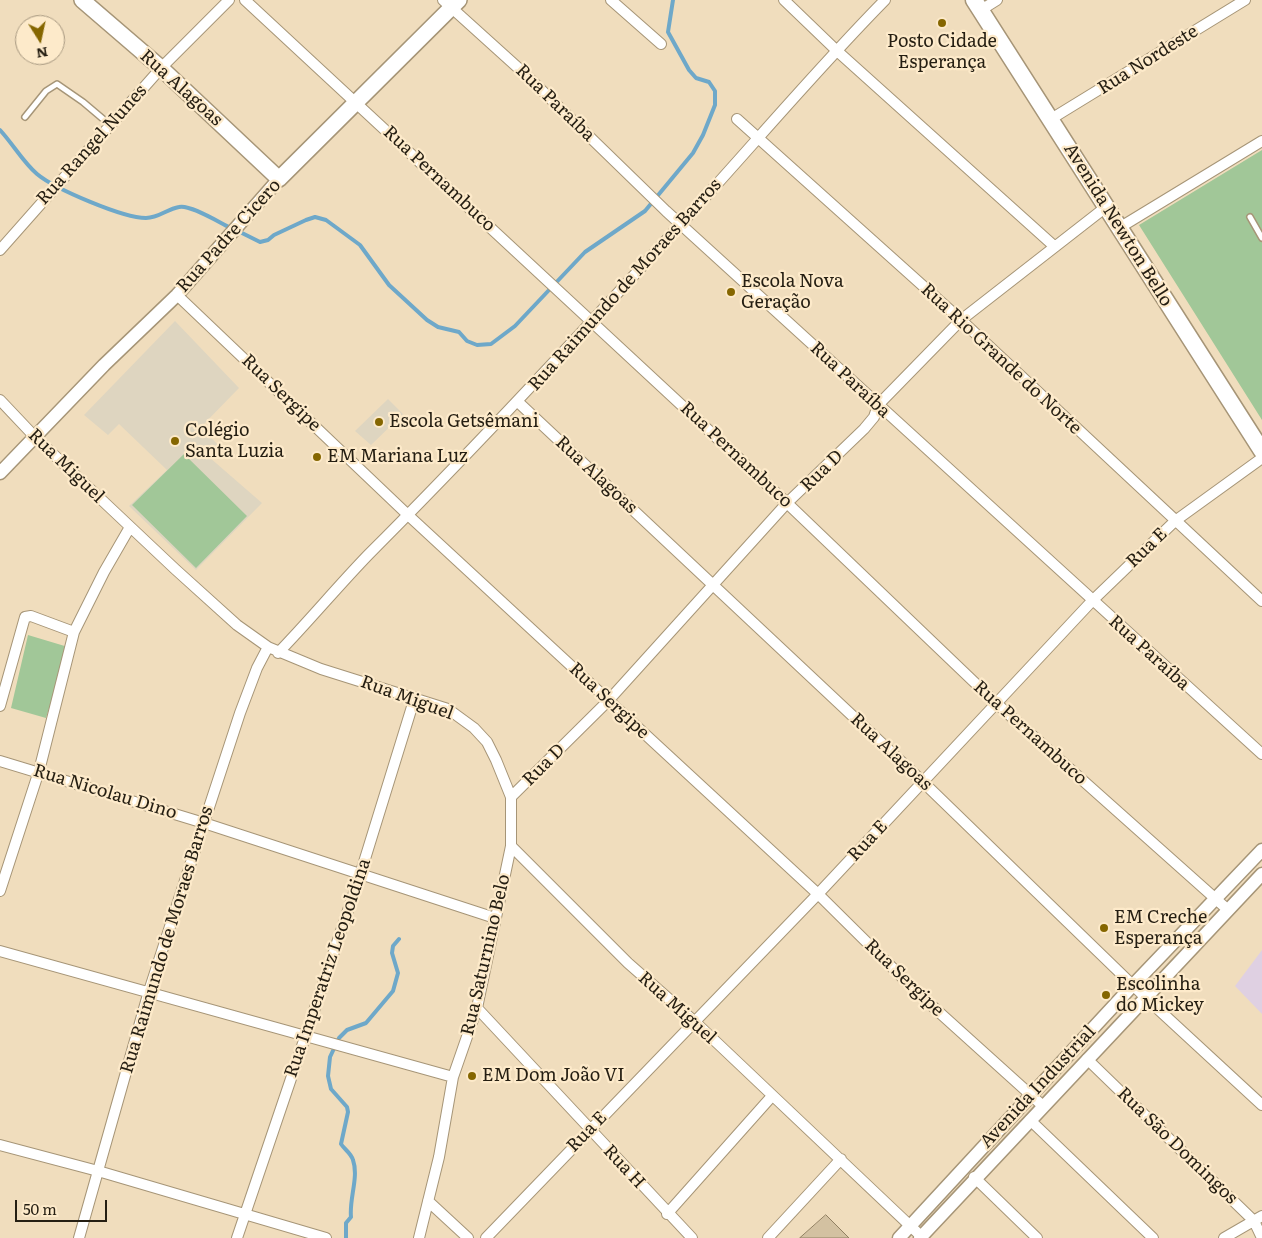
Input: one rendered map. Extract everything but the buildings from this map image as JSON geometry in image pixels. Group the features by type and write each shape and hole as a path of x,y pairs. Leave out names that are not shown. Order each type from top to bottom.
{"main road":[{"name":"Rua Alagoas","path":"82,0 161,68 279,179"},
{"name":"Rua Padre Cicero","path":"279,179 451,2"},
{"name":"Avenida Newton Bello","path":"978,5 1262,451"}],"street":[{"name":"Rua Rangel Nunes","path":"0,250 109,124 161,68 229,0"},
{"name":"Rua Pernambuco","path":"245,0 788,503 996,703 1214,900 1227,909"},
{"path":"612,0 661,44"},
{"path":"784,0 836,50 1054,246"},
{"name":"Rua Raimundo de Moraes Barros","path":"278,653 368,555 410,516 518,402 758,139 836,50 885,0"},
{"path":"978,5 997,0"},
{"name":"Rua Nordeste","path":"1051,119 1245,0"},
{"name":"Rua Paraíba","path":"451,2 666,211 1262,754"},
{"name":"Rua Rio Grande do Norte","path":"737,119 961,320 1262,601"},
{"path":"1119,228 1262,141"},
{"name":"Rua Padre Cicero","path":"0,473 177,295 279,179"},
{"name":"Rua D","path":"511,797 608,701 712,584 788,503 864,429 874,417 878,405 961,320 1106,207"},
{"name":"Rua Sergipe","path":"177,295 410,516 818,894 920,995 1042,1106"},
{"name":"Rua Miguel","path":"0,400 35,437 130,527 237,625 268,648 321,669 415,697 448,709 474,728 487,742 511,797 511,846 628,963 694,1021 911,1225 921,1238"},
{"name":"Rua Alagoas","path":"518,402 923,782 1146,998 1262,1105"},
{"name":"Rua E","path":"486,1238 818,894 1092,601 1175,521 1262,458"},
{"path":"0,891 38,771 74,632 104,572 130,527"},
{"path":"0,706 25,617 31,616 74,632"},
{"name":"Rua Raimundo de Moraes Barros","path":"79,1238 149,991 240,713 257,668 268,648"},
{"name":"Rua Imperatriz Leopoldina","path":"237,1238 304,1035 360,875 415,697"},
{"name":"Rua Nicolau Dino","path":"0,761 204,823 495,918"},
{"name":"Rua Saturnino Belo","path":"419,1238 439,1157 453,1076 477,1008 511,846"},
{"name":"Avenida Industrial","path":"899,1238 1133,985 1262,850"},
{"name":"Avenida Industrial","path":"921,1238 974,1178 1262,874"},
{"path":"0,951 453,1076"},
{"name":"Rua H","path":"477,1008 667,1214 692,1238"},
{"name":"Rua São Domingos","path":"1087,1059 1258,1218 1262,1238"},
{"path":"667,1214 772,1096"},
{"path":"1030,1120 1153,1238"},
{"path":"0,1145 98,1171 326,1238"},
{"path":"768,1238 841,1159"},
{"path":"974,1178 1037,1238"},
{"path":"428,1201 468,1238"},
{"path":"1224,1238 1258,1218"}],"lane":[{"path":"25,117 46,91 58,84 109,124"},
{"path":"1250,217 1262,238"}],"shaded area":[{"name":"Colégio Santa Luzia","path":"175,321 239,388 201,427 219,446 209,457 262,503 196,570 129,506 167,470 119,424 108,435 84,415"},
{"name":"Escola Getsêmani","path":"388,399 403,414 371,445 355,431"},
{"path":"1262,950 1262,1014 1235,986"}],"green space":[{"path":"1262,150 1262,420 1139,225"},
{"path":"184,454 247,516 196,568 132,505"},
{"path":"28,635 68,647 46,718 11,708"}],"waterway":[{"path":"238,231 260,242 268,240 274,235 306,220 315,217 326,220 360,245 389,285 427,320 438,327 459,332 467,341 477,345 491,344 515,326 585,252 645,211 693,153 703,135 715,105 715,91 709,82 696,78 689,70 668,32 673,0"},
{"path":"0,130 37,174 58,187 90,202 135,217 146,218 155,217 179,207 190,208 231,228"},
{"path":"346,1238 346,1223 351,1217 355,1167 351,1155 341,1144 348,1112 347,1107 331,1089 328,1076 330,1057 339,1038 347,1030 366,1023 393,991 398,973 392,953 393,946 399,939"}],"place":[{"name":"Posto Cidade Esperança","path":"942,23"},
{"name":"Escola Nova Geração","path":"731,292"},
{"name":"Escola Getsêmani","path":"379,422"},
{"name":"Colégio Santa Luzia","path":"175,441"},
{"name":"EM Mariana Luz","path":"317,457"},
{"name":"EM Creche Esperança","path":"1104,928"},
{"name":"Escolinha do Mickey","path":"1106,995"},
{"name":"EM Dom João VI","path":"472,1076"}]}
